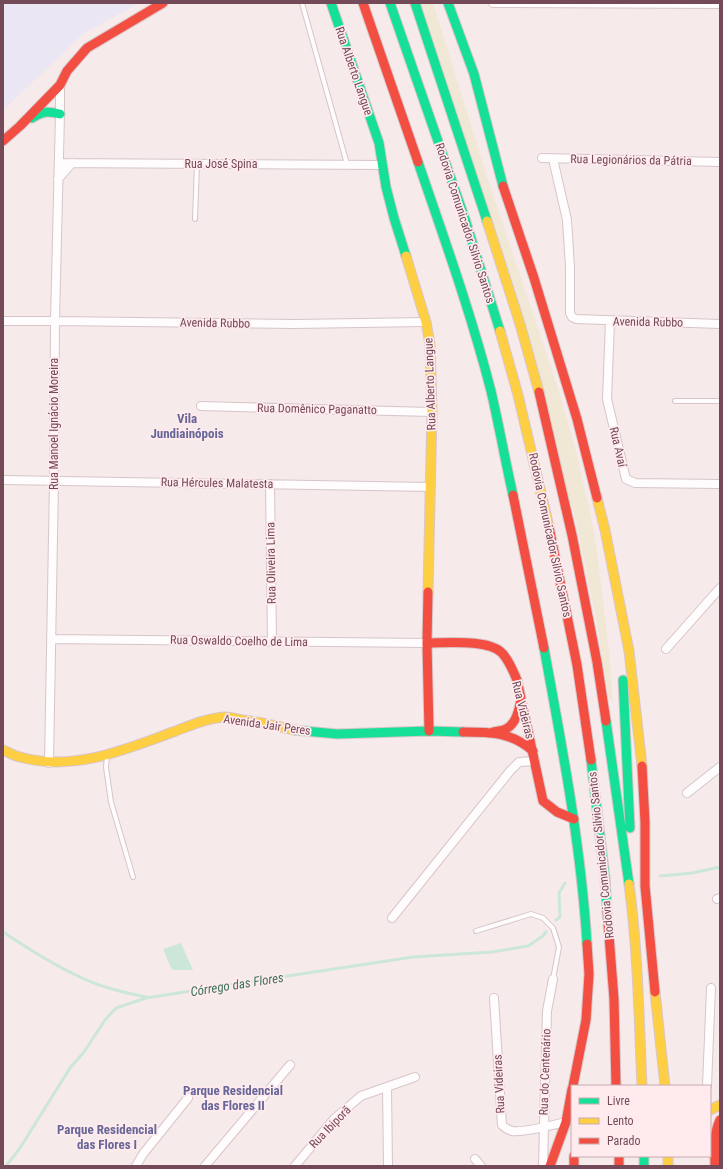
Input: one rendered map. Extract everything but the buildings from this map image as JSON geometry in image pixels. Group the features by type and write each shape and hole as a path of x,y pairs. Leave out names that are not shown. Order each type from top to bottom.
{"main road":[{"path":"3,141 20,126 60,85 67,71 87,48 163,3"},
{"name":"Rua Alberto Langue","path":"331,3 379,143 386,187 426,322 430,344 432,412 427,643 429,731"},
{"path":"363,3 458,277 473,327 490,392 541,631 574,819 586,918 589,974 586,1020 573,1085"},
{"name":"Rodovia Comunicador Silvio Santos","path":"390,3 465,219 498,324 518,394 550,529 577,665 594,782 606,885 614,999 616,1085"},
{"name":"Rodovia Comunicador Silvio Santos","path":"415,3 520,324 540,394 572,535 597,662 631,901 638,996 642,1085"},
{"path":"448,3 474,74 505,192 534,278 577,420 605,530 629,652 641,752 645,822 645,886 665,1085"},
{"path":"20,126 40,112 45,111 60,114"},
{"path":"605,530 607,568 622,671 630,828 631,901"},
{"name":"Rua Videiras","path":"427,643 482,644 496,648 504,654 517,680 533,751"},
{"name":"Avenida Jair Peres","path":"3,750 22,758 49,763 71,762 107,756 192,725 212,719 226,717 300,731 337,734 429,731 492,732 506,729 512,724 518,714 522,698"},
{"name":"Avenida Jair Peres","path":"492,732 516,739 533,751"},
{"path":"533,751 543,801 548,807 558,813 574,819 578,823 582,829 585,848 596,958 597,988 594,1019 582,1085"},
{"path":"550,1166 569,1122 571,1101"},
{"path":"711,1110 720,1105"},
{"path":"715,1166 715,1134 720,1120"},
{"path":"706,1157 711,1166"}],"street":[{"path":"493,3 720,4"},
{"name":"Rua Manoel Ignácio Moreira","path":"49,763 60,85"},
{"name":"Rua Legionários da Pátria","path":"542,158 720,162"},
{"name":"Avenida Rubbo","path":"553,159 566,220 569,259 570,313 572,317 576,319 610,321 720,324"},
{"name":"Rua José Spina","path":"59,163 383,165"},
{"path":"58,179 72,163"},
{"name":"Avenida Rubbo","path":"3,321 55,320 295,324 426,322"},
{"name":"Rua Avaí","path":"610,321 607,399 626,479 635,483 720,484"},
{"name":"Rua Domênico Paganatto","path":"201,406 432,412"},
{"name":"Rua Hércules Malatesta","path":"3,480 431,487"},
{"name":"Rua Oliveira Lima","path":"270,484 272,642"},
{"path":"666,649 720,588"},
{"name":"Rua Oswaldo Coelho de Lima","path":"51,639 427,643"},
{"path":"392,918 510,770 519,762 535,761"},
{"path":"687,793 720,767"},
{"name":"Rua do Centenário","path":"543,1166 547,1011 553,979"},
{"path":"707,1085 711,988"},
{"name":"Rua Videiras","path":"494,998 502,1125 507,1130 513,1131 543,1127"},
{"path":"205,1166 290,1065"},
{"name":"Rua Ibiporã","path":"294,1166 334,1120 361,1096 415,1077"},
{"path":"387,1087 388,1166"},
{"path":"136,1166 143,1154 188,1098"},
{"path":"543,1127 569,1122"},
{"path":"476,1159 481,1166"}],"lane":[{"path":"302,3 346,164"},
{"path":"195,219 198,164"},
{"path":"675,401 720,401"},
{"path":"107,756 106,766 112,802 133,877"},
{"path":"476,931 531,914 543,918 553,928 558,946 553,979"}],"shaded area":[{"path":"3,3 139,3 84,33 3,110"},
{"path":"419,3 433,3 488,180 557,385 576,451 596,544 609,650 613,703 608,695 597,624 575,517"},
{"path":"181,943 193,970 172,970 163,949"}],"waterway":[{"name":"Córrego das Flores","path":"660,876 692,873 720,867"},
{"name":"Córrego das Flores","path":"556,920 560,917 559,893 565,883"},
{"path":"3,932 49,961 86,980 111,989 146,997"},
{"name":"Córrego das Flores","path":"6,1166 20,1148 70,1068 84,1052 105,1020 116,1008 146,998 413,957 492,952 528,946 543,936 546,932"}],"traffic: fast":[{"path":"331,3 379,143 386,187 406,256"},
{"path":"390,3 465,219 500,331"},
{"path":"415,3 487,221"},
{"path":"448,3 474,74 503,186"},
{"path":"32,118 46,112 60,114"},
{"path":"418,162 475,333 491,391 513,495"},
{"path":"544,648 576,833 587,944"},
{"path":"623,680 630,828"},
{"path":"606,721 629,884"},
{"path":"294,730 337,734 429,731 463,732"},
{"path":"591,760 605,878 607,910"},
{"path":"644,1157 644,1166"}],"traffic: slow":[{"path":"487,221 520,324 539,392"},
{"path":"406,256 426,322 430,344 432,412 428,592"},
{"path":"500,331 518,395 549,527"},
{"path":"597,498 605,530 629,651 642,766"},
{"path":"3,750 13,755 40,761 59,762 79,760 117,752 198,723 225,717 294,730"},
{"path":"629,884 636,960 642,1085"},
{"path":"655,992 665,1085"},
{"path":"711,1110 720,1105"},
{"path":"668,1157 668,1166"}],"traffic: jam":[{"path":"3,141 20,126 60,85 67,71 87,48 163,3"},
{"path":"363,3 418,162"},
{"path":"503,186 534,278 577,419 597,498"},
{"path":"539,392 572,535 597,662 606,721"},
{"path":"513,495 544,648"},
{"path":"549,527 577,665 591,760"},
{"path":"428,592 427,643 429,731"},
{"path":"427,643 456,642 478,644 496,649 502,653 511,666 517,680 543,801 557,812 574,819"},
{"path":"493,732 504,730 512,724 521,700"},
{"path":"463,732 500,734 517,740 533,751"},
{"path":"642,766 645,822 645,886 655,992"},
{"path":"607,910 614,999 616,1085"},
{"path":"573,1085 586,1020 589,974 587,944"},
{"path":"550,1166 566,1122 571,1094"},
{"path":"715,1166 715,1137 720,1120"},
{"path":"574,1157 574,1166"},
{"path":"619,1157 619,1166"}],"district":[{"name":"Vila Jundiainópois","path":"187,426"},
{"name":"Parque Residencial das Flores II","path":"233,1098"},
{"name":"Parque Residencial das Flores I","path":"107,1136"}]}
